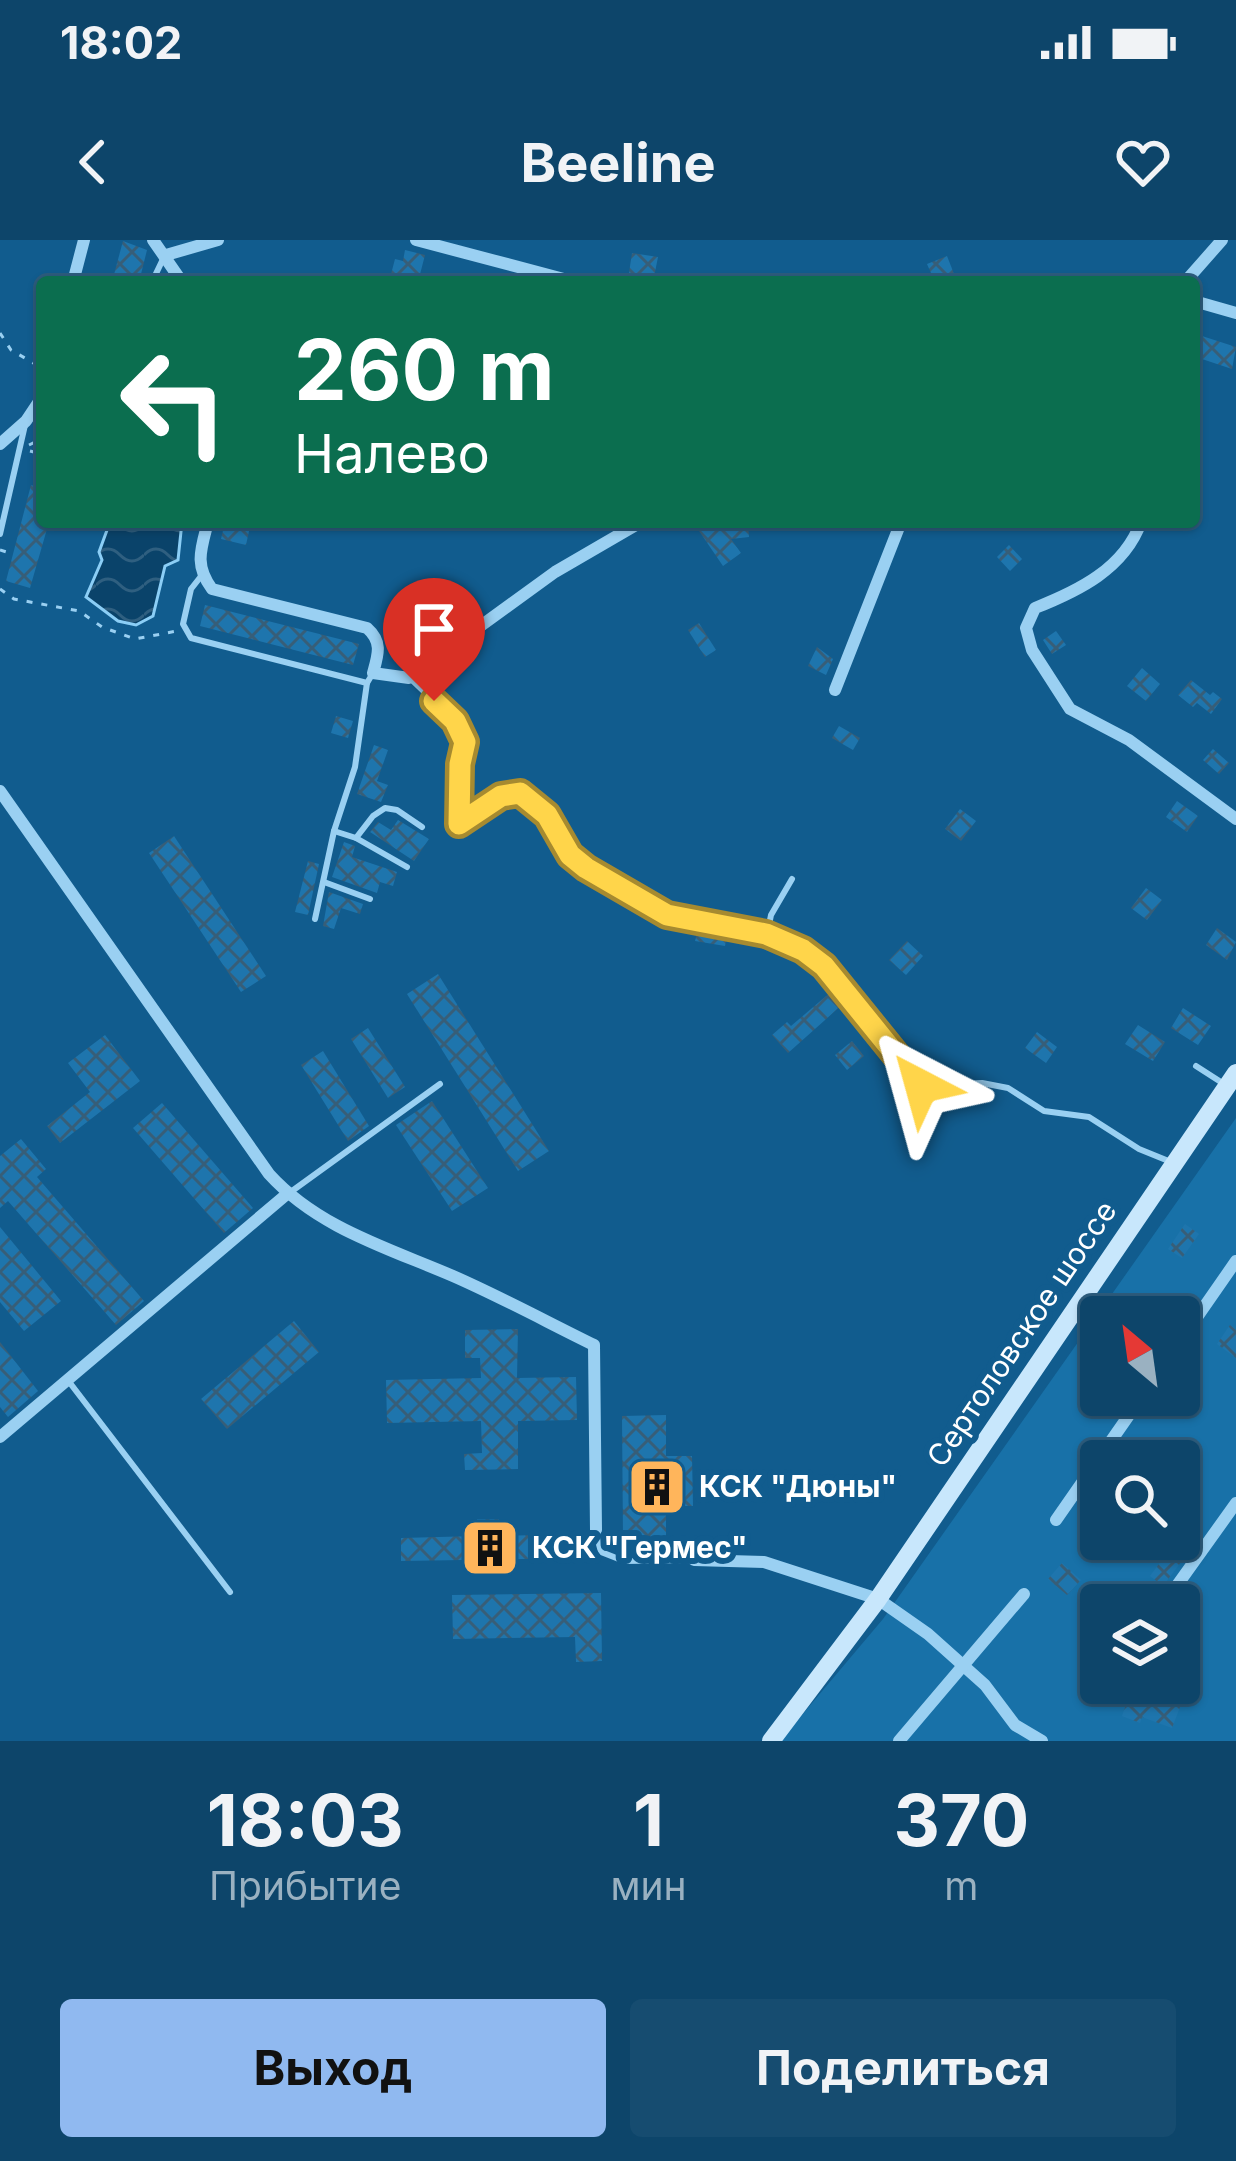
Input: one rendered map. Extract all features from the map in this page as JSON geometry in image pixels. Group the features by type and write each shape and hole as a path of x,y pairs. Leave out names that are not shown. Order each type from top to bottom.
{"main road":[{"name":"Сертоловское шоссе","path":"771,1741 878,1599 1232,1079"}],"street":[{"path":"75,276 84,240"},
{"path":"153,240 178,276"},
{"path":"166,256 218,240"},
{"path":"416,240 552,276"},
{"path":"1190,276 1222,240"},
{"path":"1200,304 1236,313"},
{"path":"0,444 36,407"},
{"path":"206,528 198,559 212,589 368,628 379,648 370,678 409,678 555,572 631,528"},
{"path":"835,690 899,528"},
{"path":"1139,528 1133,542 1085,588 1035,608 1026,628 1032,650 1070,709 1130,740 1236,819"},
{"path":"0,791 287,1194 328,1223 459,1279 594,1346 596,1530"},
{"path":"0,1437 287,1194"},
{"path":"1200,1313 1236,1261"},
{"path":"1056,1520 1128,1416"},
{"path":"1178,1584 1236,1503"},
{"path":"694,1560 764,1562 878,1599 928,1634 985,1685 1015,1725 1042,1741"},
{"path":"898,1741 1024,1594"}],"lane":[{"path":"154,276 166,256"},
{"path":"0,534 26,421"},
{"path":"202,575 191,590 182,624 191,638 370,678 355,767 334,831 315,919"},
{"path":"409,678 455,721 465,742 459,824 501,796 520,793 547,815 570,855 667,915 766,934 803,950 824,966 921,1086 982,1083 1008,1088 1044,1111 1089,1117 1139,1149 1174,1163"},
{"path":"356,838 373,815 385,808 397,810 422,827"},
{"path":"334,831 406,867"},
{"path":"766,934 792,879"},
{"path":"324,882 370,899"},
{"path":"1196,1066 1232,1079"},
{"path":"287,1194 440,1084"},
{"path":"68,1380 230,1592"},
{"path":"596,1530 601,1552 624,1561 694,1560"}],"path":[{"path":"0,333 11,350 36,365"},
{"path":"22,449 36,442"},
{"path":"22,449 36,452"},
{"path":"0,550 13,554"},
{"path":"0,589 14,599 80,611 102,627 136,639 169,630 184,632"}],"shaded area":[{"path":"1236,1118 1236,1741 780,1741 883,1619 1080,1339 1080,1416 1200,1416 1200,1296 1111,1296"}],"water":[{"path":"108,528 181,528 178,560 165,566 153,616 136,625 118,621 86,597 102,560 99,552"}],"building":[{"path":"123,241 147,250 140,276 114,276"},
{"path":"405,250 425,255 420,276 391,276 395,259 403,261"},
{"path":"632,253 658,257 654,276 629,273"},
{"path":"947,256 955,276 932,276 927,264"},
{"path":"1202,336 1236,347 1232,369 1200,358"},
{"path":"31,485 36,486 36,528 47,528 30,588 6,581"},
{"path":"224,528 250,528 246,545 221,539"},
{"path":"697,528 748,528 749,537 731,539 741,553 723,566"},
{"path":"1009,545 1022,559 1010,571 997,557"},
{"path":"205,605 359,644 353,665 200,626"},
{"path":"699,623 716,650 705,657 688,630"},
{"path":"1056,631 1066,645 1052,654 1043,640"},
{"path":"817,647 833,659 826,675 808,666"},
{"path":"1142,668 1160,684 1146,701 1127,686"},
{"path":"1191,680 1222,699 1211,714 1178,695"},
{"path":"336,716 353,721 348,738 331,733"},
{"path":"839,726 860,738 853,750 832,738"},
{"path":"374,745 388,750 377,781 388,785 381,802 357,794"},
{"path":"1213,749 1229,763 1219,774 1203,760"},
{"path":"1177,801 1198,816 1187,832 1166,817"},
{"path":"960,809 976,821 961,841 945,829"},
{"path":"398,820 429,839 414,861 370,832 378,822 391,830"},
{"path":"174,836 266,976 241,992 149,853"},
{"path":"344,842 355,846 352,857 397,872 393,886 380,882 377,893 332,877"},
{"path":"308,861 319,864 308,915 295,912"},
{"path":"1146,888 1162,900 1147,920 1131,908"},
{"path":"329,892 363,904 360,914 341,908 334,929 323,926"},
{"path":"1217,928 1236,942 1227,960 1206,945"},
{"path":"698,929 727,935 725,946 695,941"},
{"path":"907,941 923,956 906,975 889,960"},
{"path":"438,974 549,1151 518,1171 407,994"},
{"path":"832,991 843,1004 788,1053 772,1035 787,1022 791,1026"},
{"path":"1183,1008 1211,1026 1198,1045 1171,1028"},
{"path":"1138,1025 1165,1042 1153,1061 1125,1044"},
{"path":"368,1028 405,1087 388,1098 351,1039"},
{"path":"1037,1032 1057,1047 1046,1063 1025,1048"},
{"path":"105,1035 140,1081 60,1143 47,1126 90,1092 68,1063"},
{"path":"852,1041 864,1056 847,1070 835,1055"},
{"path":"323,1051 369,1126 348,1141 301,1065"},
{"path":"432,1101 488,1188 452,1211 396,1125"},
{"path":"162,1103 253,1208 224,1233 133,1128"},
{"path":"21,1139 46,1169 37,1177 144,1301 116,1325 8,1201 0,1208 0,1156"},
{"path":"1185,1224 1199,1234 1182,1258 1168,1249"},
{"path":"0,1227 61,1301 24,1331 0,1302"},
{"path":"294,1321 319,1352 227,1429 201,1399"},
{"path":"1230,1325 1236,1330 1236,1358 1217,1344"},
{"path":"518,1329 517,1378 576,1377 577,1420 518,1421 518,1469 465,1470 464,1454 482,1453 481,1421 387,1423 386,1380 481,1378 480,1358 465,1358 465,1330"},
{"path":"0,1342 38,1391 8,1417 0,1407"},
{"name":"КСК \"Дюны\"","path":"666,1415 666,1456 692,1456 693,1506 666,1506 666,1538 623,1538 622,1416"},
{"name":"КСК \"Гермес\"","path":"477,1519 499,1519 499,1536 579,1534 579,1558 401,1561 401,1538 477,1536"},
{"path":"1162,1560 1182,1560 1164,1584 1150,1576"},
{"path":"1062,1563 1081,1580 1067,1595 1048,1579"},
{"path":"601,1593 602,1661 576,1662 575,1637 453,1639 452,1595"},
{"path":"1126,1704 1180,1707 1172,1728 1142,1717 1140,1723 1122,1716"}],"place":[{"name":"КСК \"Дюны\"","path":"657,1487"},
{"name":"КСК \"Гермес\"","path":"490,1548"}],"route":[{"path":"434,701 455,721 465,742 459,824 501,796 520,793 547,815 570,855 667,915 766,934 803,950 824,966 921,1086"}]}
